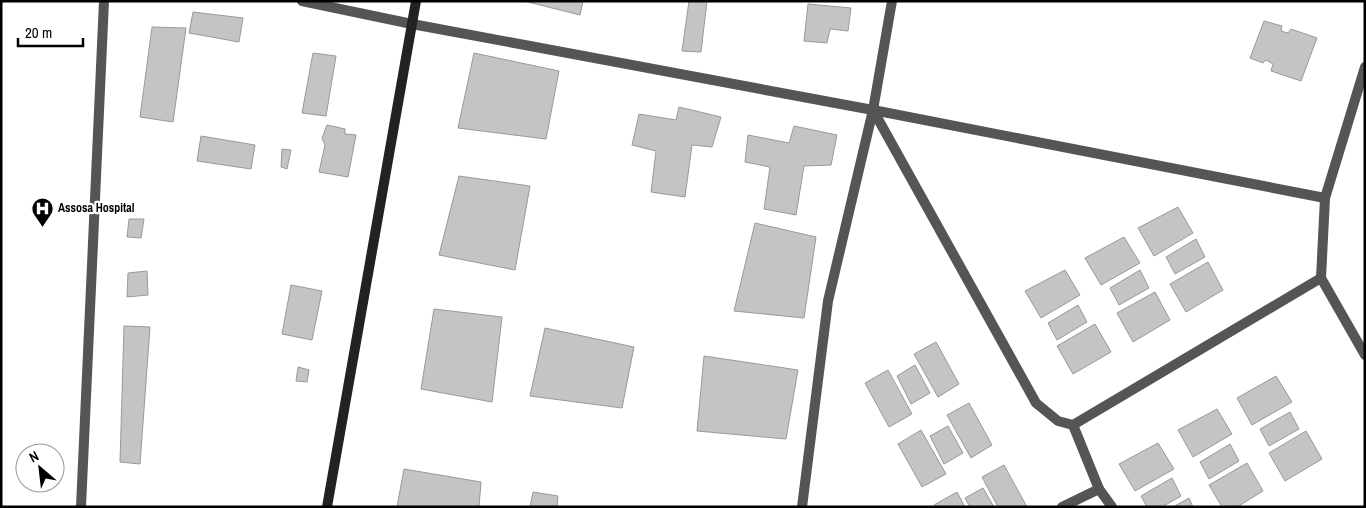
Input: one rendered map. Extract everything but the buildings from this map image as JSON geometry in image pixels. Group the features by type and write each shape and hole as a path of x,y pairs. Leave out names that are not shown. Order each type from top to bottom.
{"street":[{"path":"81,507 104,1"},
{"path":"302,1 412,24 873,110 1325,198"},
{"path":"327,507 416,1"},
{"path":"802,507 828,301 873,110 892,1"},
{"path":"1365,67 1325,198 1321,278 1365,355"},
{"path":"873,110 1036,403 1058,421 1073,424 1321,278"},
{"path":"1073,424 1099,489 1112,507"},
{"path":"1062,507 1099,489"}],"place":[{"name":"Assosa Hospital","path":"42,227"}]}
